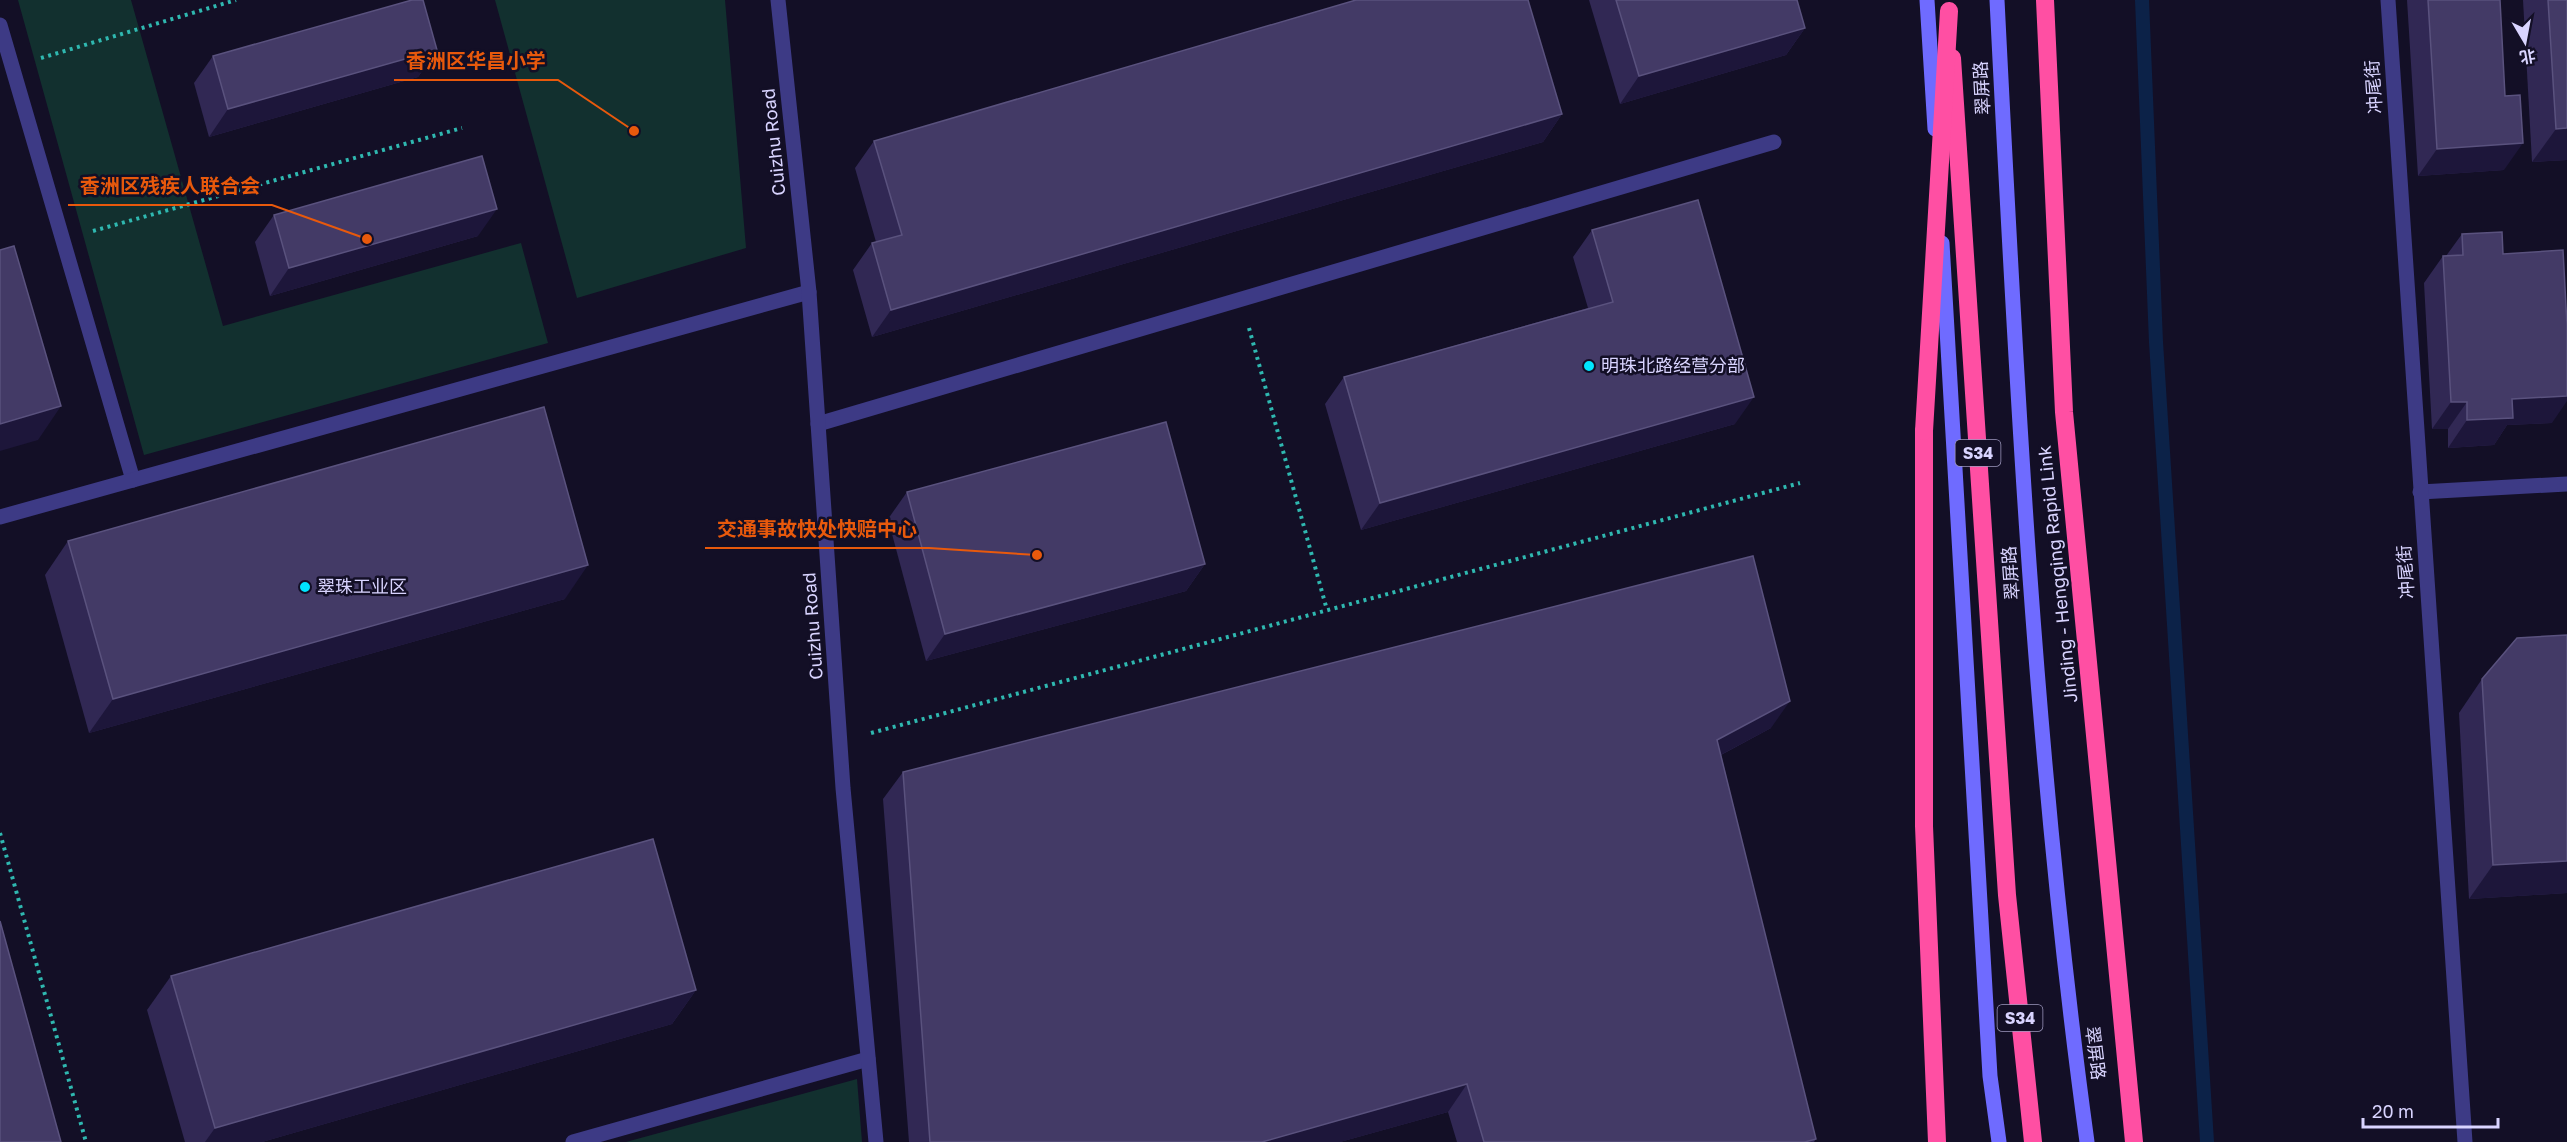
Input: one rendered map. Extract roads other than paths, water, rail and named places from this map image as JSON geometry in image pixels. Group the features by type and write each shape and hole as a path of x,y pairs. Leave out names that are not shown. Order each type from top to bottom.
{"highway":[{"name":"Jinding - Hengqing Rapid Link","path":"2044,0 2064,412 2134,1142"},
{"path":"1937,1142 1924,826 1924,431 1949,5"},
{"name":"S34","path":"1949,5 2007,895 2033,1142"}],"main road":[{"path":"1928,0 1990,1064 1999,1142"},
{"name":"翠屏路","path":"1996,0 2018,417 2042,724 2073,1043 2087,1142"}],"street":[{"name":"Cuizhu Road","path":"778,0 809,292 840,741 876,1142"},
{"name":"冲尾街","path":"2388,0 2465,1142"},
{"path":"0,25 133,480"},
{"path":"818,424 1774,142"},
{"path":"0,517 809,292"},
{"path":"2420,492 2567,484"},
{"path":"573,1142 868,1059"}],"waterway":[{"path":"2142,0 2156,342 2207,1142"}],"place":[{"name":"香洲区华昌小学","path":"634,131"},
{"name":"香洲区残疾人联合会","path":"367,239"},
{"name":"明珠北路经营分部","path":"1589,366"},
{"name":"交通事故快处快赔中心","path":"1037,555"},
{"name":"翠珠工业区","path":"305,587"}]}
